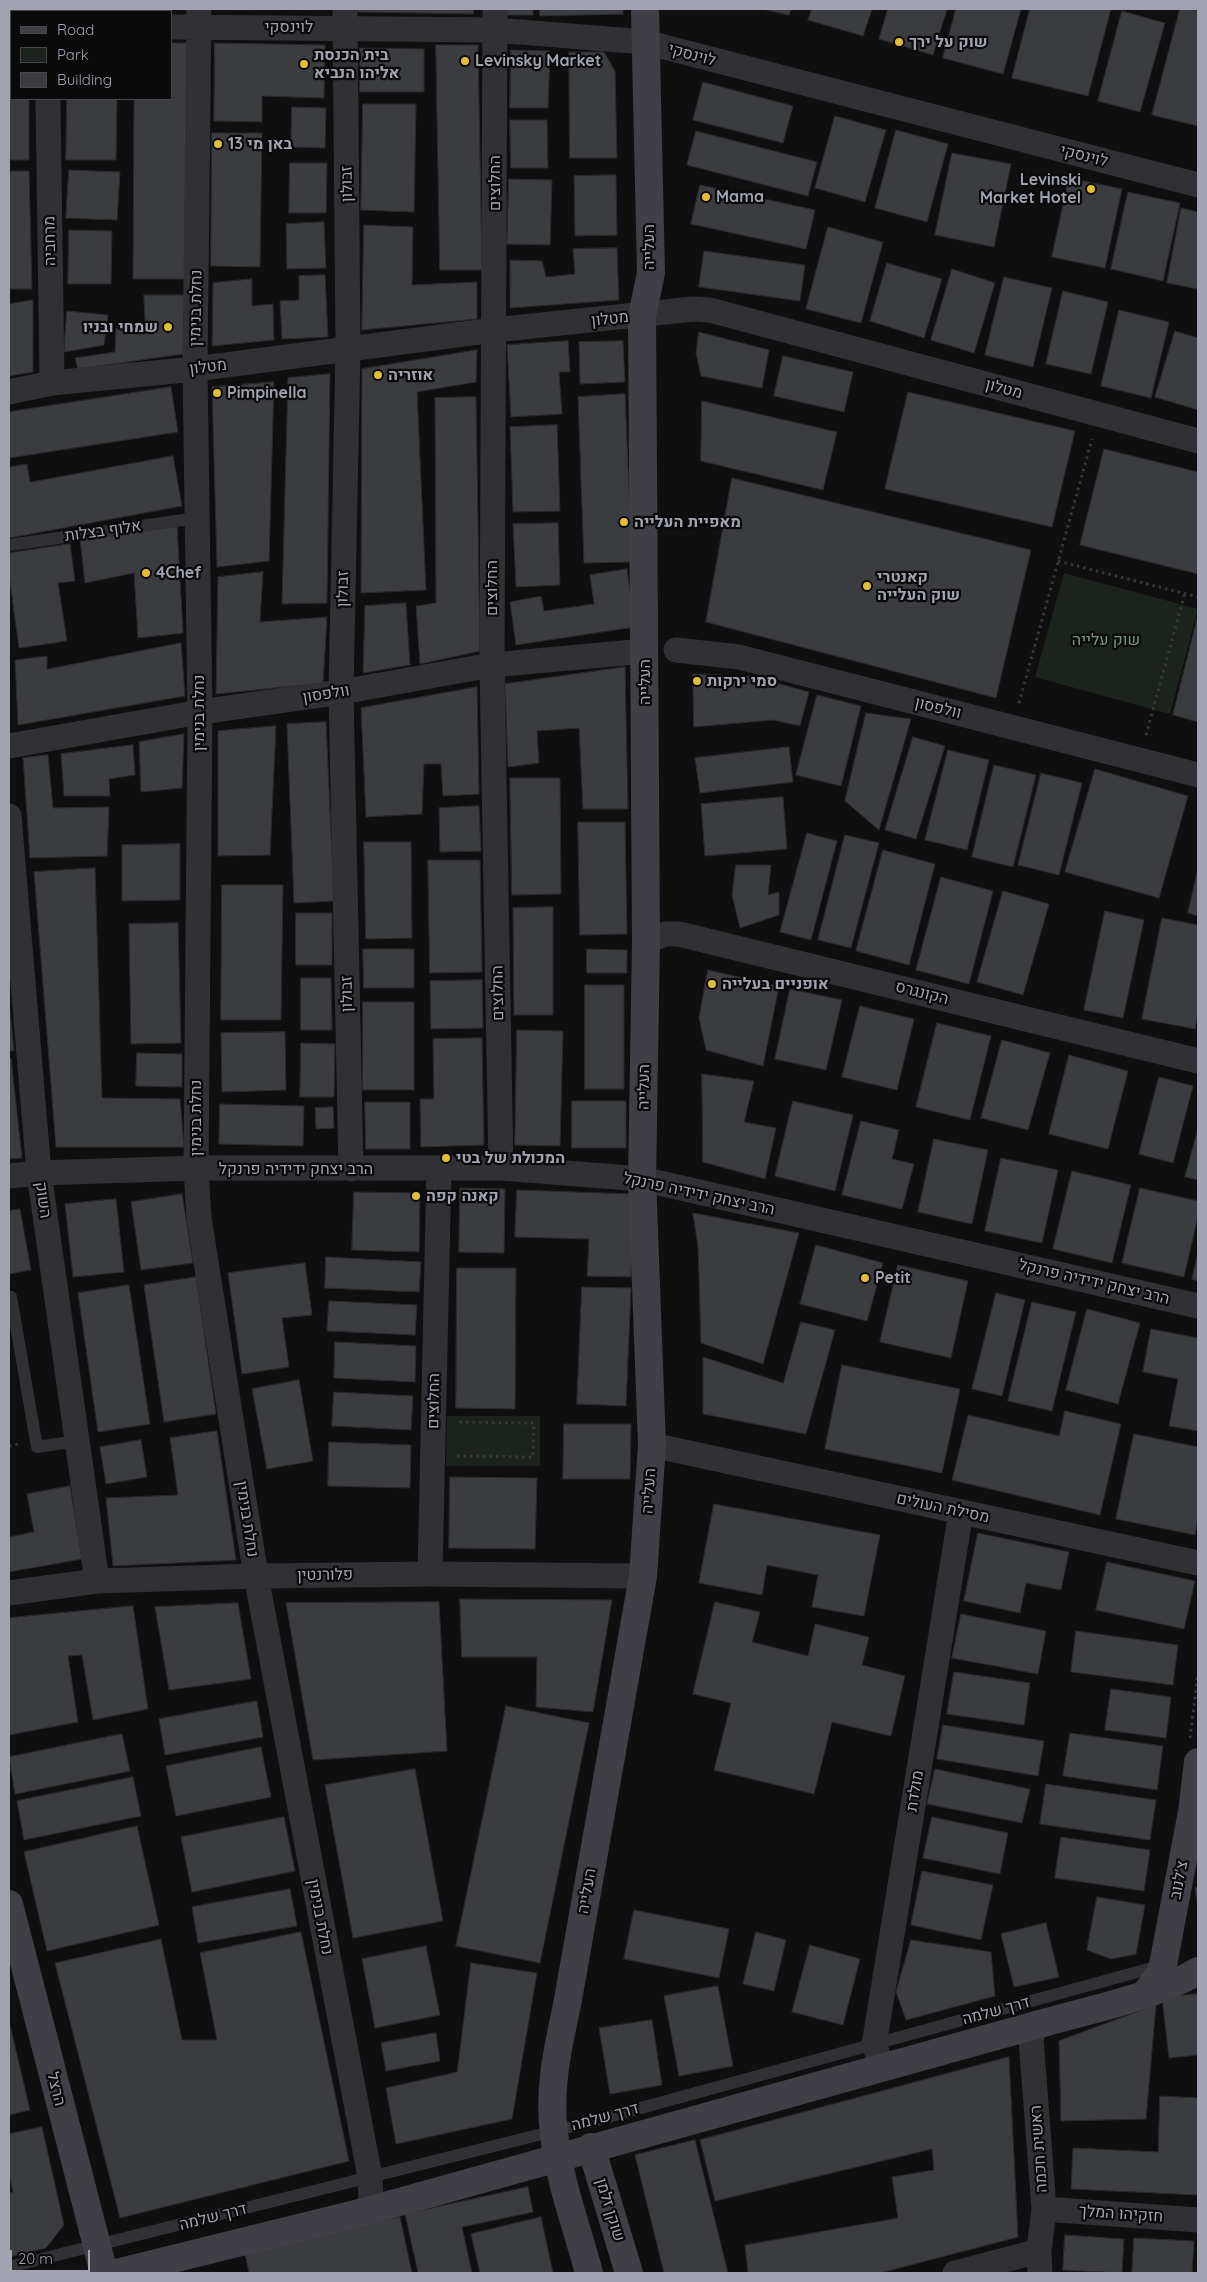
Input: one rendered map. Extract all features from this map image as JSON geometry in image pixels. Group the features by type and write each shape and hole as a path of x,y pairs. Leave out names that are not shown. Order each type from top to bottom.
{"street":[{"name":"העלייה","path":"555,2144 553,2093 556,2058 567,2005 642,1576 652,1445 642,1179 646,942 642,316 651,273 645,9"},
{"name":"לוינסקי","path":"172,27 199,18 495,19 645,42 1198,185"},
{"name":"נחלת בנימין","path":"199,18 195,369 200,712 196,1168 200,1218 256,1576 370,2177 371,2198 368,2211"},
{"name":"זבולון","path":"345,18 348,349 340,692 351,1169"},
{"name":"החלוצים","path":"495,19 492,665 501,1168"},
{"name":"מרחביה","path":"48,100 52,383"},
{"name":"מטלון","path":"9,392 52,383 195,369 494,330 642,316 693,309 710,310 1198,441"},
{"name":"וולפסון","path":"676,650 739,657 1198,775"},
{"name":"וולפסון","path":"9,746 200,712 340,692 492,665 645,651"},
{"name":"השוק","path":"9,816 39,1173 97,1581"},
{"name":"הקונגרס","path":"646,942 665,934 678,934 1198,1061"},
{"name":"הרב יצחק ידידיה פרנקל","path":"9,1176 39,1173 196,1168 501,1168 642,1179 1198,1306"},
{"name":"החלוצים","path":"430,1574 439,1169"},
{"name":"מסילת העולים","path":"652,1445 1198,1563"},
{"name":"מולדת","path":"878,2056 961,1512"},
{"name":"פלורנטין","path":"9,1593 97,1581 256,1576 430,1574 642,1576"},
{"name":"צ'לנוב","path":"1146,1994 1159,1975 1163,1965 1192,1812 1198,1762"},
{"name":"הרצל","path":"9,1904 104,2273"},
{"name":"דרך שלמה","path":"1163,1965 1198,1953"},
{"name":"דרך שלמה","path":"116,2273 368,2211 555,2144 591,2147 878,2056 1036,2025 1146,1994 1178,1982 1198,1971"},
{"name":"ראשית חכמה","path":"1036,2025 1031,2039 1044,2209 1039,2262"},
{"path":"555,2144 589,2273"},
{"name":"שוקן זלמן","path":"591,2147 629,2273"},
{"name":"חזקיהו המלך","path":"1044,2209 1198,2220"},
{"path":"955,2273 1039,2262"}],"lane":[{"name":"אלוף בצלות","path":"9,544 197,518"},
{"path":"11,1297 37,1447 77,1440"},
{"name":"דרך שלמה","path":"9,2267 370,2177 555,2144 878,2056 1163,1965"}],"path":[{"path":"1012,727 1101,415"},
{"path":"1058,561 1198,597"},
{"path":"1139,760 1185,593"},
{"path":"454,1456 534,1457 534,1423 457,1422"}],"green space":[{"name":"שוק עלייה","path":"1064,573 1198,609 1170,714 1035,677"},
{"path":"447,1416 540,1416 540,1466 446,1466"}],"building":[{"path":"216,9 328,9 216,10"},
{"path":"358,9 474,9 473,14 358,12"},
{"path":"505,9 533,9 533,15 505,15"},
{"path":"540,9 623,9 623,14 540,16"},
{"path":"763,9 791,9 789,15"},
{"path":"812,9 872,9 863,36 808,20"},
{"path":"888,9 947,9 933,55 879,39"},
{"path":"956,9 1021,9 1003,74 943,58"},
{"path":"1030,9 1111,9 1088,96 1012,78"},
{"path":"1180,9 1198,10 1198,126 1152,115"},
{"path":"1122,11 1165,23 1140,112 1098,101"},
{"path":"9,38 10,38 10,67"},
{"path":"172,43 187,43 185,279 133,279 134,100 172,100"},
{"path":"215,43 325,45 324,98 262,96 262,122 214,121"},
{"path":"436,45 478,45 482,270 440,270"},
{"path":"360,48 424,49 424,92 360,92"},
{"path":"511,50 550,51 548,108 510,108"},
{"path":"569,52 604,52 615,71 617,158 570,158"},
{"path":"10,75 10,100 29,100 29,160 9,160"},
{"path":"703,82 793,106 783,143 693,120"},
{"path":"67,100 117,100 116,160 66,160"},
{"path":"363,104 416,104 414,212 361,210"},
{"path":"292,107 326,108 325,148 291,147"},
{"path":"835,116 886,130 865,202 815,188"},
{"path":"510,120 547,120 548,168 511,168"},
{"path":"896,130 948,144 927,222 875,208"},
{"path":"696,131 817,162 808,196 687,165"},
{"path":"212,133 262,133 260,267 211,266"},
{"path":"952,153 1011,164 994,247 935,235"},
{"path":"290,163 327,163 326,213 289,213"},
{"path":"69,170 120,172 117,220 66,218"},
{"path":"9,171 29,171 32,289 9,289"},
{"path":"616,175 617,235 575,236 574,176"},
{"path":"1069,178 1122,189 1105,268 1052,257"},
{"path":"509,179 552,180 550,245 507,244"},
{"path":"700,185 815,210 806,249 691,224"},
{"path":"1128,192 1180,203 1163,281 1111,269"},
{"path":"1181,208 1198,212 1198,289 1167,283"},
{"path":"324,222 326,268 287,269 286,224"},
{"path":"364,225 413,227 412,285 477,282 477,319 362,330"},
{"path":"828,227 883,242 861,323 806,309"},
{"path":"69,230 112,231 111,284 68,284"},
{"path":"617,248 619,300 510,308 510,260 542,261 546,277 575,274 573,249"},
{"path":"704,251 805,265 800,301 699,287"},
{"path":"887,263 942,279 924,338 870,321"},
{"path":"952,269 995,283 974,353 931,340"},
{"path":"325,275 328,337 282,339 280,301 299,300 299,276"},
{"path":"1004,277 1052,288 1033,367 985,355"},
{"path":"252,279 252,306 273,304 274,340 212,346 213,283"},
{"path":"1063,291 1108,302 1091,374 1046,364"},
{"path":"144,295 185,295 183,354 78,369 75,358 115,352 116,329 145,325"},
{"path":"33,300 33,372 9,376 9,304"},
{"path":"1119,310 1169,322 1151,398 1101,386"},
{"path":"67,311 108,315 104,345 64,352"},
{"path":"1175,331 1198,338 1198,410 1155,397"},
{"path":"699,332 769,350 762,388 701,376 696,353"},
{"path":"568,341 570,372 559,372 562,414 511,417 507,345"},
{"path":"623,341 625,382 580,384 579,342"},
{"path":"477,350 476,382 417,392 426,590 361,593 362,369"},
{"path":"783,356 853,372 844,412 774,396"},
{"path":"330,374 327,603 282,604 288,378"},
{"path":"274,382 269,561 217,567 212,387"},
{"path":"171,387 178,432 9,458 9,412"},
{"path":"908,392 1075,431 1052,527 885,489"},
{"path":"625,394 632,562 584,563 578,397"},
{"path":"476,397 480,651 420,664 416,606 436,603 435,398"},
{"path":"702,401 837,432 823,490 701,461"},
{"path":"557,425 560,511 513,512 510,427"},
{"path":"1104,449 1198,472 1198,574 1080,545"},
{"path":"173,456 182,506 9,538 9,467 27,464 30,482"},
{"name":"קאנטרי שוק העלייה","path":"732,478 1031,550 996,698 706,622"},
{"path":"558,523 560,585 516,587 513,524"},
{"path":"177,525 183,633 138,638 134,573 85,583 80,539"},
{"path":"70,544 75,581 58,583 67,641 19,648 9,575 9,553"},
{"path":"627,569 635,627 516,645 510,602 541,596 544,611 594,604 590,575"},
{"path":"263,572 260,622 327,617 323,683 216,694 218,577"},
{"path":"406,603 410,665 363,673 365,606"},
{"path":"1198,615 1198,722 1173,715"},
{"path":"181,643 185,696 18,725 15,660 47,656 47,669"},
{"path":"625,667 628,809 583,809 579,728 537,731 539,763 508,767 505,684"},
{"path":"693,674 751,676 809,692 800,726 773,720 694,727"},
{"path":"477,687 479,794 443,796 441,764 424,764 422,814 366,817 361,708"},
{"path":"817,695 861,706 841,786 796,775"},
{"path":"866,713 911,719 879,830 845,801"},
{"path":"326,722 334,901 294,903 287,724"},
{"path":"276,726 270,855 218,856 218,731"},
{"path":"184,734 182,788 141,792 139,742"},
{"path":"913,737 945,746 916,839 885,830"},
{"path":"133,745 135,775 109,779 110,796 64,796 61,754"},
{"path":"789,747 793,782 700,793 695,758"},
{"path":"948,750 989,760 967,850 925,840"},
{"path":"48,755 53,808 109,807 107,856 30,858 23,758"},
{"path":"994,765 1036,775 1013,867 972,857"},
{"path":"1095,769 1188,796 1159,898 1065,872"},
{"path":"1041,773 1082,783 1059,875 1018,865"},
{"path":"510,778 560,778 561,894 512,895"},
{"path":"783,797 787,849 705,856 701,804"},
{"path":"479,806 481,851 440,852 439,808"},
{"path":"578,822 625,822 627,934 580,935"},
{"path":"807,833 837,841 811,940 780,932"},
{"path":"845,835 879,843 851,948 818,940"},
{"path":"364,842 411,842 412,938 366,939"},
{"path":"180,844 180,900 122,901 122,845"},
{"path":"883,850 935,864 909,965 856,951"},
{"path":"428,860 480,860 482,972 430,973"},
{"path":"736,865 771,865 768,895 779,892 779,915 740,928 732,895"},
{"path":"95,868 102,1098 180,1099 184,1147 56,1147 34,872"},
{"path":"1198,869 1198,916 1188,913"},
{"path":"941,877 993,891 969,984 916,970"},
{"path":"222,885 283,885 281,1020 221,1020"},
{"path":"1003,891 1049,904 1023,995 977,982"},
{"path":"553,907 553,1015 514,1015 513,908"},
{"path":"1105,911 1144,920 1123,1018 1084,1010"},
{"path":"296,913 332,913 332,965 296,965"},
{"path":"1162,918 1198,925 1198,1014 1195,1029 1142,1019"},
{"path":"178,923 181,1043 131,1044 129,924"},
{"path":"363,949 414,949 414,988 364,988"},
{"path":"587,949 627,950 627,973 587,973"},
{"path":"708,970 779,986 763,1066 706,1050 699,1018"},
{"path":"301,978 331,978 332,1030 301,1030"},
{"path":"482,980 483,1028 431,1029 430,981"},
{"path":"585,985 624,985 624,1089 585,1089"},
{"path":"790,989 842,1000 826,1070 775,1059"},
{"path":"9,1000 14,1051 9,1051"},
{"path":"363,1002 414,1002 414,1090 363,1090"},
{"path":"860,1006 914,1019 897,1090 842,1077"},
{"path":"937,1023 991,1036 970,1120 916,1107"},
{"path":"517,1030 563,1031 560,1146 515,1145"},
{"path":"285,1032 286,1090 222,1092 221,1033"},
{"path":"482,1038 484,1145 421,1147 420,1099 434,1099 433,1039"},
{"path":"1002,1040 1050,1053 1028,1130 981,1118"},
{"path":"301,1043 335,1044 334,1097 300,1097"},
{"path":"137,1053 182,1054 182,1087 136,1086"},
{"path":"1069,1055 1128,1071 1108,1149 1049,1134"},
{"path":"11,1058 22,1158 9,1159 9,1059"},
{"path":"702,1074 754,1081 744,1122 776,1128 765,1179 703,1162"},
{"path":"1159,1077 1193,1086 1173,1163 1139,1154"},
{"path":"572,1101 626,1101 626,1148 572,1148"},
{"path":"793,1101 853,1115 835,1191 775,1176"},
{"path":"365,1102 410,1102 410,1149 366,1149"},
{"path":"220,1104 304,1106 303,1146 219,1144"},
{"path":"333,1107 334,1128 316,1129 315,1108"},
{"path":"861,1121 899,1130 892,1159 914,1164 902,1209 842,1195"},
{"path":"1198,1129 1198,1180 1185,1177"},
{"path":"934,1139 988,1150 972,1224 918,1212"},
{"path":"1001,1158 1058,1170 1042,1243 985,1231"},
{"path":"1072,1171 1131,1185 1112,1263 1053,1249"},
{"path":"460,1188 505,1189 504,1253 459,1252"},
{"path":"1140,1188 1198,1201 1198,1216 1184,1277 1122,1263"},
{"path":"517,1190 633,1194 631,1277 587,1276 589,1239 515,1237"},
{"path":"354,1192 420,1193 419,1252 352,1250"},
{"path":"182,1194 193,1263 141,1270 131,1202"},
{"path":"116,1199 124,1272 73,1277 65,1204"},
{"path":"20,1209 31,1270 9,1274 9,1211"},
{"path":"693,1213 799,1233 763,1364 701,1343 698,1246"},
{"path":"816,1245 883,1263 867,1321 800,1304"},
{"path":"1198,1253 1198,1281 1192,1279"},
{"path":"326,1257 421,1262 419,1292 325,1288"},
{"path":"305,1263 312,1315 282,1318 289,1367 242,1374 228,1273"},
{"path":"898,1265 968,1281 951,1358 880,1342"},
{"path":"457,1268 516,1268 515,1409 456,1408"},
{"path":"196,1277 216,1414 164,1422 144,1285"},
{"path":"129,1285 150,1424 98,1432 78,1293"},
{"path":"582,1287 631,1288 626,1406 577,1404"},
{"path":"996,1293 1025,1300 1002,1396 972,1389"},
{"path":"329,1301 417,1305 415,1335 327,1331"},
{"path":"1032,1302 1076,1312 1052,1411 1008,1401"},
{"path":"1087,1309 1140,1323 1118,1404 1066,1390"},
{"path":"801,1322 835,1330 806,1434 703,1414 703,1357 783,1383"},
{"path":"1151,1329 1198,1338 1198,1431 1169,1426 1178,1379 1143,1372"},
{"path":"335,1342 416,1346 415,1382 334,1378"},
{"path":"842,1365 960,1389 942,1473 825,1449"},
{"path":"299,1380 313,1461 267,1469 252,1389"},
{"path":"334,1392 413,1396 411,1430 332,1426"},
{"path":"1065,1411 1121,1424 1100,1515 952,1480 968,1415 1059,1436"},
{"path":"564,1424 631,1424 630,1479 563,1479"},
{"path":"217,1431 236,1560 113,1566 106,1498 178,1495 170,1438"},
{"path":"1134,1434 1198,1447 1198,1518 1195,1535 1116,1519"},
{"path":"141,1440 147,1477 106,1484 100,1447"},
{"path":"329,1442 411,1445 410,1488 328,1486"},
{"path":"450,1477 537,1478 535,1549 449,1548"},
{"path":"70,1486 82,1559 9,1572 9,1537 34,1532 27,1494"},
{"path":"714,1504 880,1535 864,1616 812,1607 818,1575 767,1565 762,1595 699,1583"},
{"path":"978,1533 1069,1552 1061,1590 1026,1583 1020,1613 964,1601"},
{"path":"1107,1562 1195,1581 1184,1629 1096,1610"},
{"path":"460,1599 612,1600 593,1712 536,1707 537,1657 462,1657"},
{"path":"439,1602 447,1751 313,1760 286,1603"},
{"path":"715,1602 760,1612 752,1642 808,1656 815,1624 869,1637 862,1665 905,1676 891,1736 832,1722 814,1794 714,1770 731,1703 693,1694"},
{"path":"238,1603 251,1679 169,1690 155,1607"},
{"path":"133,1606 148,1709 93,1720 82,1655 68,1656 78,1722 9,1735 9,1618"},
{"path":"961,1614 1046,1631 1038,1674 952,1658"},
{"path":"1076,1631 1178,1645 1173,1685 1071,1672"},
{"path":"954,1672 1030,1683 1024,1725 947,1714"},
{"path":"1111,1689 1171,1697 1166,1738 1105,1730"},
{"path":"257,1701 263,1737 165,1755 159,1719"},
{"path":"506,1706 589,1723 540,1963 456,1946"},
{"path":"943,1725 1044,1741 1038,1776 937,1759"},
{"path":"1070,1733 1163,1746 1157,1790 1063,1776"},
{"path":"122,1734 130,1771 15,1794 9,1757"},
{"path":"261,1747 271,1797 176,1816 166,1766"},
{"path":"415,1769 443,1921 353,1938 325,1785"},
{"path":"935,1769 1030,1789 1022,1823 927,1804"},
{"path":"133,1777 141,1816 24,1840 17,1801"},
{"path":"1046,1784 1156,1800 1150,1840 1040,1824"},
{"path":"284,1817 295,1871 192,1892 181,1837"},
{"path":"932,1817 1008,1833 1000,1874 923,1858"},
{"path":"137,1826 159,1925 47,1951 24,1852"},
{"path":"1061,1837 1150,1850 1144,1891 1055,1878"},
{"path":"922,1871 993,1885 981,1940 911,1925"},
{"path":"1198,1887 1198,1908 1195,1888"},
{"path":"290,1889 297,1926 198,1943 192,1907"},
{"path":"1097,1897 1145,1905 1136,1954 1111,1959 1087,1950"},
{"path":"634,1910 729,1929 719,1978 624,1959"},
{"path":"1046,1923 1059,1977 1014,1987 1001,1934"},
{"path":"301,1932 349,2161 120,2218 55,1963 161,1939 182,2040 217,2040 200,1953"},
{"path":"756,1932 786,1940 774,1991 743,1984"},
{"path":"911,1940 991,1952 995,1996 906,2020 896,1992"},
{"path":"810,1945 860,1959 843,2025 792,2012"},
{"path":"426,1946 440,2015 375,2028 362,1959"},
{"path":"471,1963 537,1973 512,2119 396,2144 386,2088 457,2072"},
{"path":"718,1986 733,2066 679,2076 664,1996"},
{"path":"1198,1994 1198,2055 1169,2058 1162,1997"},
{"path":"1156,2005 1146,2119 1061,2121 1059,2041"},
{"path":"652,2020 662,2085 610,2094 599,2028"},
{"path":"9,2021 30,2110 9,2115"},
{"path":"436,2033 440,2061 386,2071 381,2043"},
{"path":"1009,2057 1018,2237 880,2273 748,2273 745,2245 898,2218 892,2177 934,2170 932,2149 715,2201 700,2140"},
{"path":"1160,2096 1198,2098 1198,2195 1071,2189 1073,2148 1158,2152"},
{"path":"42,2127 64,2225 46,2248 9,2257 9,2193 13,2192 9,2175 9,2134"},
{"path":"695,2140 728,2273 664,2273 635,2155"},
{"path":"528,2187 533,2212 462,2227 472,2273 418,2273 405,2214"},
{"path":"400,2217 412,2273 249,2273 244,2249"},
{"path":"541,2217 553,2273 480,2273 471,2234"},
{"path":"1065,2235 1124,2239 1122,2273 1063,2270"},
{"path":"1134,2238 1194,2241 1192,2273 1132,2273"}],"place":[{"name":"שוק על ירך","path":"899,42"},
{"name":"Levinsky Market","path":"465,61"},
{"name":"בית הכנסת אליהו הנביא","path":"304,64"},
{"name":"באן מי 13","path":"218,144"},
{"name":"Levinski Market Hotel","path":"1091,189"},
{"name":"Mama","path":"706,197"},
{"name":"שמחי ובניו","path":"168,327"},
{"name":"אוזריה","path":"378,375"},
{"name":"Pimpinella","path":"217,393"},
{"name":"מאפיית העלייה","path":"624,522"},
{"name":"4Chef","path":"146,573"},
{"name":"קאנטרי שוק העלייה","path":"867,586"},
{"name":"סמי ירקות","path":"697,681"},
{"name":"אופניים בעלייה","path":"712,984"},
{"name":"המכולת של בטי","path":"446,1158"},
{"name":"קאנה קפה","path":"416,1196"},
{"name":"Petit","path":"865,1278"}]}
